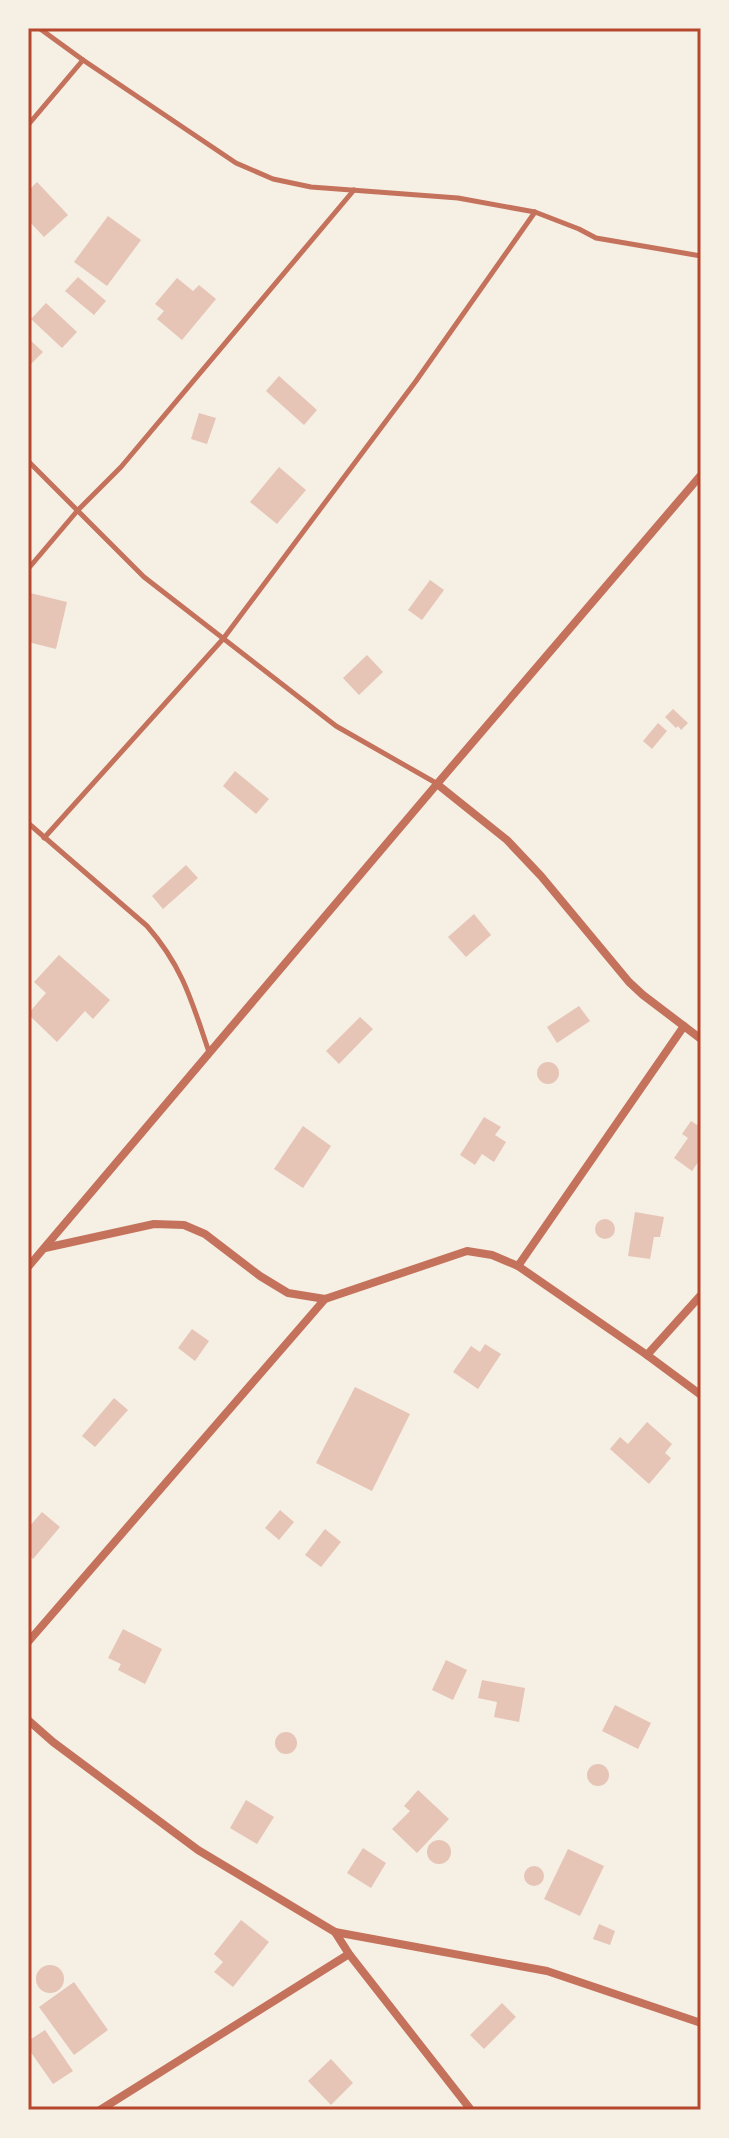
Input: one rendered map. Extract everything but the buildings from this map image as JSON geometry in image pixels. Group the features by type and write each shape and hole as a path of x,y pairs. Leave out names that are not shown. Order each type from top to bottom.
{"street":[{"path":"28,1267 701,475"},
{"path":"437,784 507,840 629,982 701,1039"},
{"path":"518,1266 684,1026"},
{"path":"44,1249 154,1224 184,1225 205,1234 288,1293 325,1299 467,1251 492,1255 518,1266 701,1395"},
{"path":"647,1355 701,1295"},
{"path":"28,1642 325,1299"},
{"path":"28,1720 198,1850 335,1932 547,1971 701,2023"},
{"path":"335,1932 471,2110"},
{"path":"100,2110 349,1954"}],"lane":[{"path":"39,28 236,163 273,179 311,187 458,198 535,212 596,238 701,256"},
{"path":"28,125 83,60"},
{"path":"28,569 78,510 121,467 355,190"},
{"path":"44,838 223,639 416,381 535,212"},
{"path":"28,461 144,577 336,726 437,784"},
{"path":"28,823 147,926 164,945 185,981 209,1054"}]}
